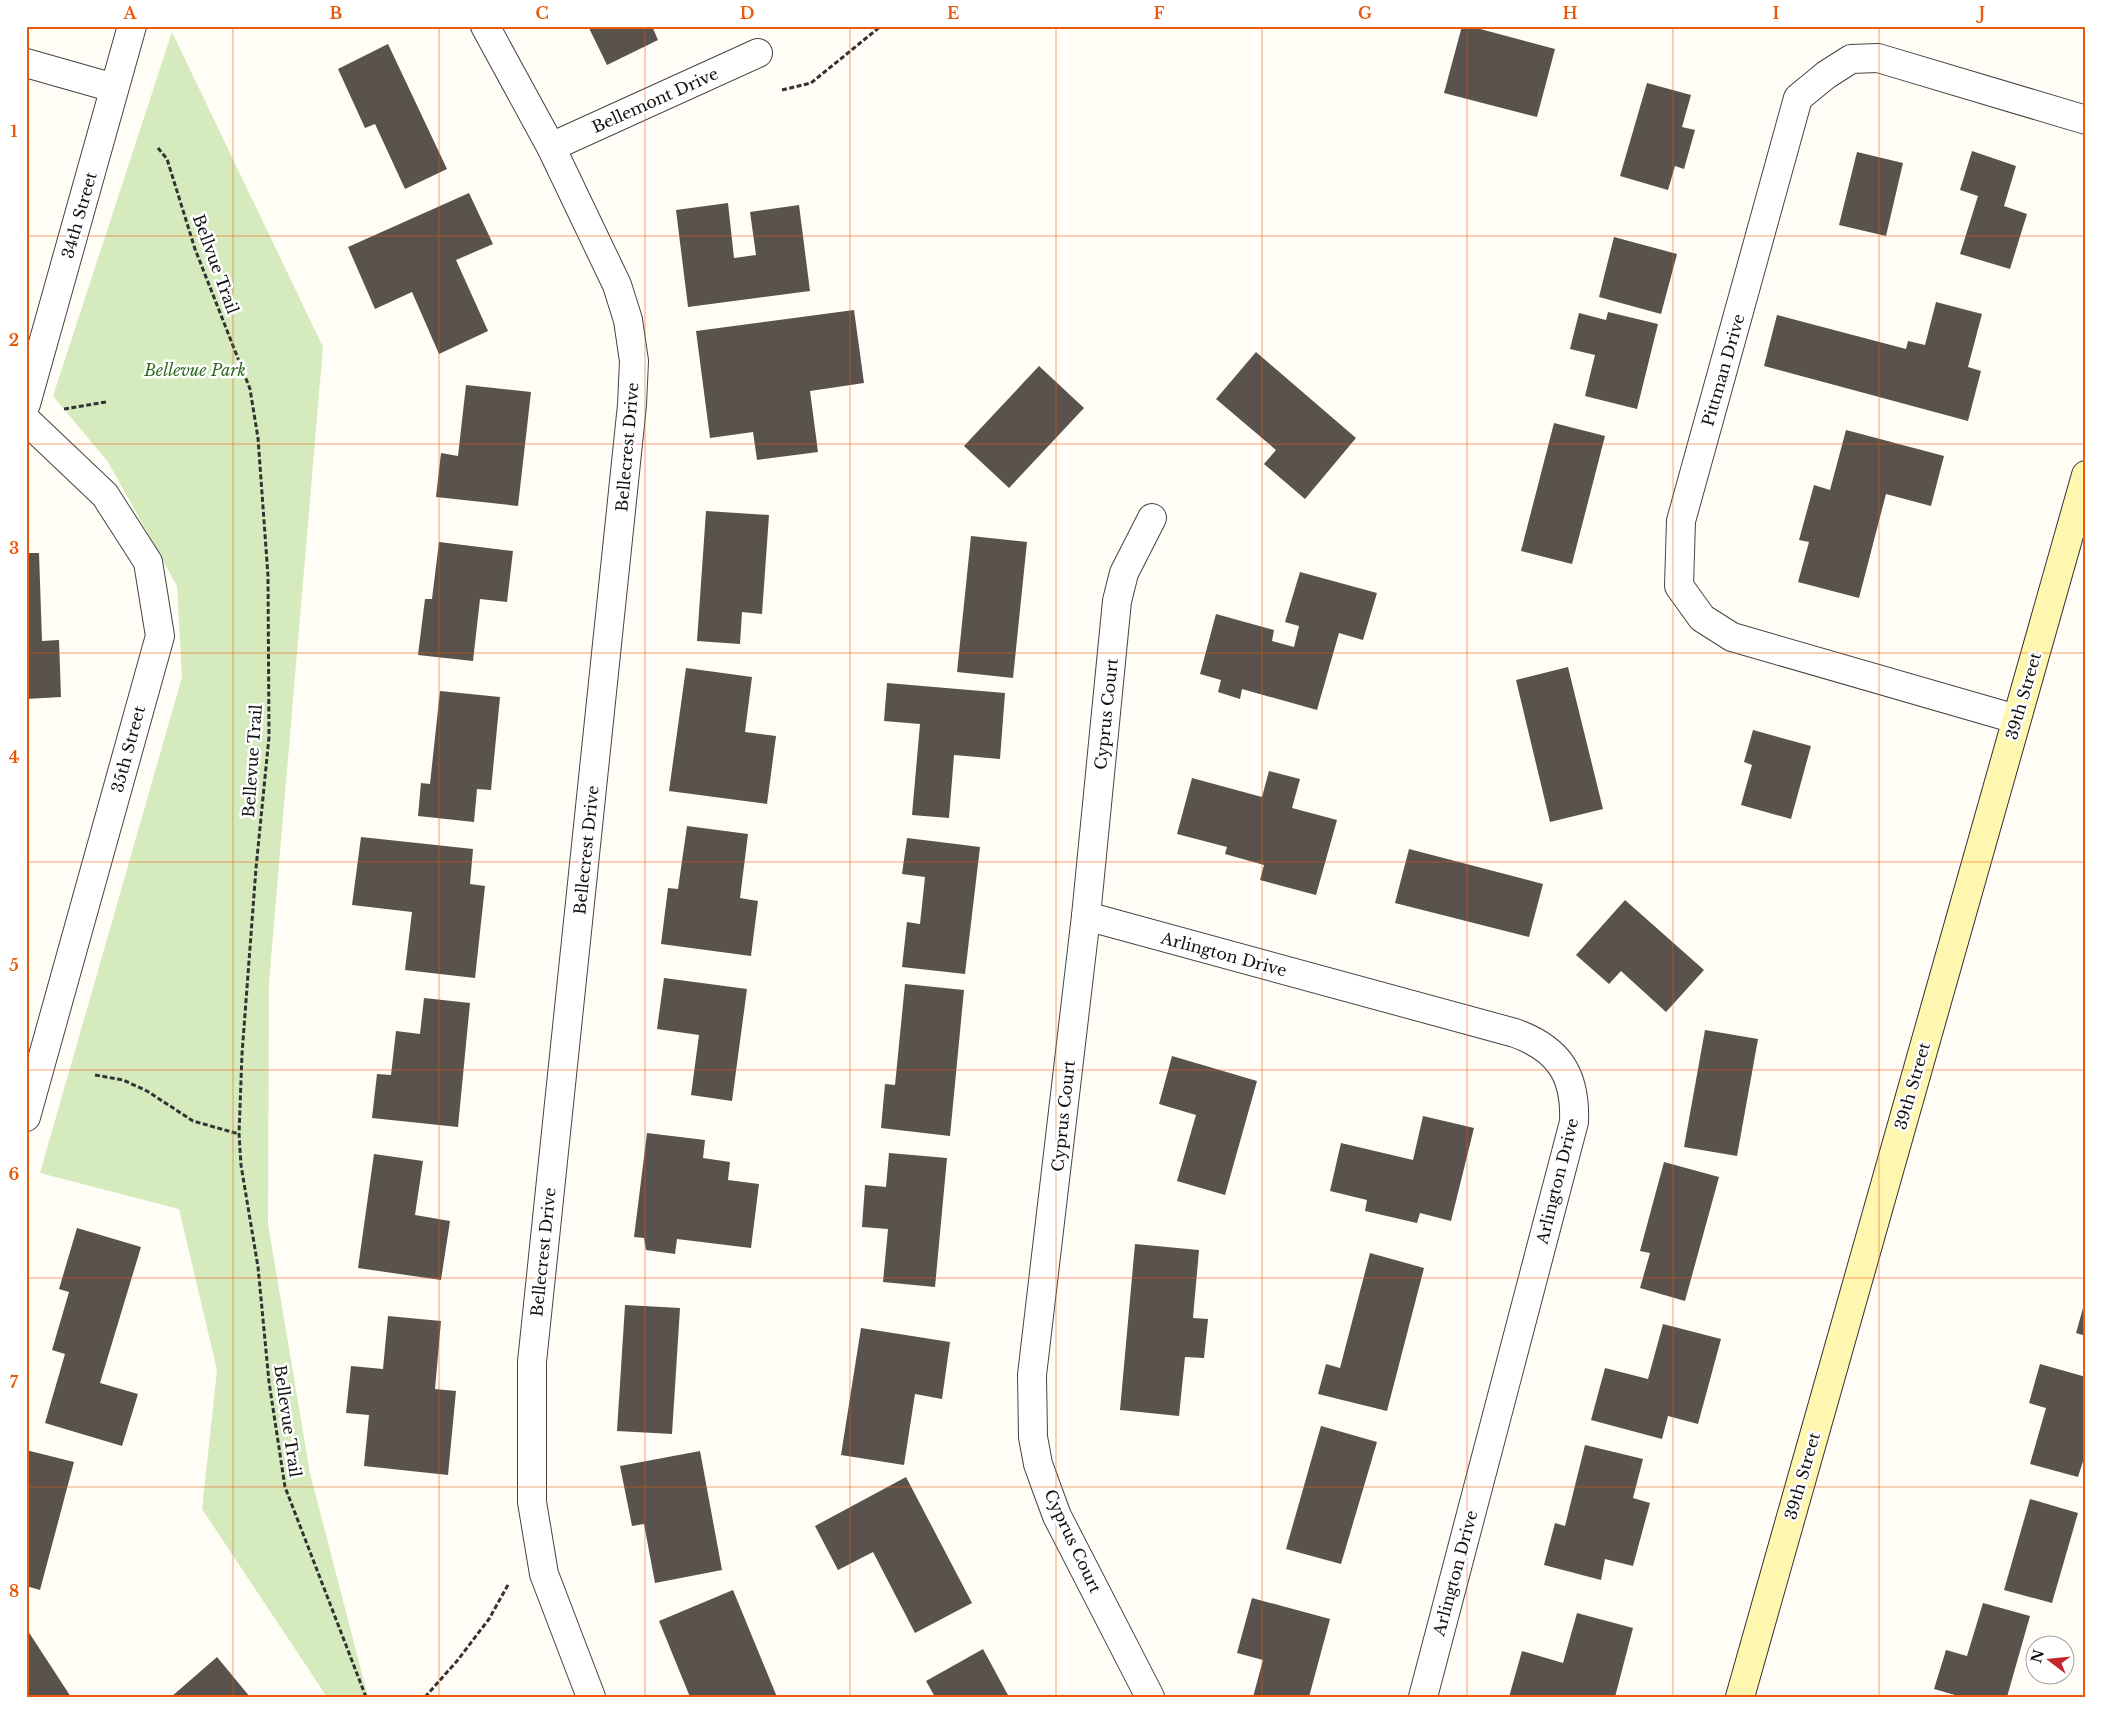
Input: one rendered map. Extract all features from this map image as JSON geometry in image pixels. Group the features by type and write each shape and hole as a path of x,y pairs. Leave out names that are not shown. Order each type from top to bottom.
{"main road":[{"name":"39th Street","path":"1740,1697 2086,475"}],"street":[{"name":"34th Street","path":"26,404 132,26"},
{"name":"Bellecrest Drive","path":"485,26 551,147 617,285 628,320 634,361 632,405 532,1362 532,1502 544,1574 591,1697"},
{"name":"Bellemont Drive","path":"551,147 758,53"},
{"name":"Pittman Drive","path":"2016,719 1732,637 1702,618 1679,586 1681,521 1798,98 1826,74 1851,59 1878,58 2086,120"},
{"path":"26,63 114,88"},
{"name":"35th Street","path":"26,420 105,495 148,562 160,636 26,1117"},
{"name":"Cyprus Court","path":"1150,1697 1057,1516 1038,1464 1033,1437 1032,1375 1086,916 1117,601 1124,573 1152,518"},
{"name":"Arlington Drive","path":"1086,916 1533,1039 1557,1059 1570,1082 1574,1100 1574,1122 1423,1697"}],"path":[{"path":"782,90 811,83 881,26"},
{"name":"Bellvue Trail","path":"158,148 168,160 195,249 250,389"},
{"name":"Bellevue Trail","path":"250,389 258,438 268,576 269,737 242,1054 239,1134 241,1165 258,1267 269,1382 285,1487 366,1697"},
{"path":"60,410 106,402"},
{"path":"95,1075 123,1080 147,1091 193,1121 239,1134"},
{"path":"425,1697 457,1661 489,1619 509,1583"}],"green space":[{"name":"Bellevue Park","path":"172,32 323,347 269,982 268,1224 310,1473 368,1697 327,1697 202,1509 217,1370 179,1209 40,1173 182,677 177,586 108,462 53,396"}],"building":[{"path":"588,26 652,26 658,40 607,65"},
{"path":"1462,26 1469,26 1555,49 1537,117 1444,93"},
{"path":"388,44 447,169 405,189 375,124 365,128 338,69"},
{"path":"1647,83 1691,95 1682,127 1695,130 1684,169 1675,166 1668,190 1620,176"},
{"path":"1972,151 2016,166 2004,206 2027,214 2010,269 1960,254 1978,196 1960,190"},
{"path":"1857,152 1903,163 1886,236 1839,225"},
{"path":"469,193 493,244 456,260 488,331 439,354 412,292 375,309 348,247"},
{"path":"728,203 734,258 756,255 750,212 799,205 810,291 688,307 676,210"},
{"path":"1614,237 1677,254 1661,314 1599,297"},
{"path":"1936,302 1982,314 1968,367 1981,371 1968,421 1764,366 1777,315 1906,349 1908,341 1925,345"},
{"path":"854,310 864,383 810,391 818,452 757,460 753,432 710,438 696,331"},
{"path":"1608,312 1658,324 1637,409 1585,396 1595,355 1570,349 1579,313 1606,320"},
{"path":"1256,352 1356,438 1305,499 1264,464 1276,450 1216,399"},
{"path":"1039,366 1084,408 1009,488 964,446"},
{"path":"466,385 531,392 518,506 436,497 441,453 458,456"},
{"path":"1554,423 1605,436 1572,564 1521,551"},
{"path":"1846,430 1944,456 1931,506 1886,494 1859,598 1798,582 1809,542 1799,540 1814,485 1830,490"},
{"path":"706,511 769,515 762,614 742,612 740,644 697,641"},
{"path":"971,536 1027,542 1013,678 957,672"},
{"path":"439,542 513,551 507,602 480,599 473,661 418,655 425,599 432,599"},
{"path":"26,553 39,553 42,641 59,640 61,697 26,699"},
{"path":"1300,572 1377,593 1363,640 1339,633 1317,710 1242,689 1240,699 1218,692 1221,680 1200,674 1216,614 1274,630 1272,641 1294,647 1299,626 1285,622"},
{"path":"1568,667 1603,809 1550,822 1516,680"},
{"path":"686,668 752,677 745,732 776,736 767,804 669,791"},
{"path":"887,683 1005,693 1000,759 954,755 949,818 912,815 920,724 884,721"},
{"path":"440,691 500,697 491,790 477,789 474,822 418,816 421,783 430,784"},
{"path":"1753,730 1811,746 1791,819 1741,805 1752,765 1744,762"},
{"path":"1269,771 1300,779 1292,808 1337,820 1316,895 1260,880 1264,865 1225,854 1227,847 1177,834 1192,778 1262,797"},
{"path":"687,826 748,834 740,898 758,901 751,956 661,944 668,888 678,889"},
{"path":"361,837 473,849 470,884 485,886 475,978 405,970 412,912 352,905"},
{"path":"907,838 980,847 965,974 902,967 907,922 920,924 925,877 902,874"},
{"path":"1409,849 1543,884 1529,937 1395,903"},
{"path":"1625,900 1704,970 1666,1012 1621,971 1609,984 1576,955"},
{"path":"664,978 747,989 732,1101 691,1095 699,1035 657,1029"},
{"path":"905,984 964,990 950,1136 881,1128 885,1084 895,1085"},
{"path":"424,998 470,1003 458,1127 372,1118 377,1074 391,1075 396,1031 420,1034"},
{"path":"1705,1030 1758,1039 1737,1156 1684,1147"},
{"path":"1172,1056 1257,1081 1225,1195 1177,1181 1196,1115 1159,1104"},
{"path":"1423,1116 1474,1128 1451,1221 1420,1213 1417,1223 1365,1211 1367,1200 1330,1191 1341,1143 1413,1160"},
{"path":"647,1133 705,1140 703,1158 730,1162 728,1180 759,1184 751,1248 677,1239 675,1254 646,1250 644,1238 634,1237"},
{"path":"889,1153 947,1158 935,1287 883,1282 888,1229 862,1227 865,1185 886,1187"},
{"path":"374,1154 423,1161 415,1215 450,1221 441,1280 358,1268"},
{"path":"1664,1162 1719,1177 1685,1301 1640,1288 1650,1253 1640,1251"},
{"path":"77,1228 141,1247 100,1383 138,1394 122,1446 45,1423 65,1354 52,1350 69,1292 59,1289"},
{"path":"1135,1244 1199,1250 1193,1318 1208,1319 1204,1358 1185,1357 1179,1416 1120,1410"},
{"path":"1370,1253 1424,1268 1387,1411 1318,1394 1326,1364 1340,1368"},
{"path":"2086,1301 2086,1336 2076,1333"},
{"path":"625,1305 680,1308 672,1434 617,1431"},
{"path":"388,1316 441,1321 435,1389 456,1391 448,1475 364,1466 369,1415 346,1413 351,1366 383,1369"},
{"path":"1663,1324 1721,1339 1698,1424 1668,1416 1662,1439 1591,1420 1605,1368 1648,1379"},
{"path":"861,1328 950,1342 942,1399 915,1394 904,1465 841,1455"},
{"path":"2040,1364 2086,1377 2086,1452 2078,1477 2030,1464 2046,1408 2029,1403"},
{"path":"1321,1426 1377,1442 1341,1564 1286,1549"},
{"path":"1585,1445 1643,1459 1633,1498 1650,1503 1633,1566 1605,1559 1601,1580 1544,1565 1555,1523 1565,1526"},
{"path":"26,1450 74,1462 40,1590 26,1586"},
{"path":"700,1451 722,1570 655,1583 644,1524 632,1526 620,1466"},
{"path":"906,1477 972,1603 915,1633 873,1552 838,1570 815,1526"},
{"path":"2030,1499 2078,1513 2052,1603 2004,1590"},
{"path":"733,1590 777,1697 690,1697 659,1621"},
{"path":"1252,1598 1330,1619 1309,1697 1253,1697 1263,1660 1237,1653"},
{"path":"1983,1603 2030,1616 2007,1697 1962,1697 1934,1689 1946,1650 1967,1656"},
{"path":"1577,1613 1633,1628 1615,1697 1509,1697 1522,1651 1563,1663"},
{"path":"26,1628 71,1697 26,1697"},
{"path":"983,1649 1009,1697 935,1697 926,1681"},
{"path":"217,1657 250,1697 171,1697"}]}
